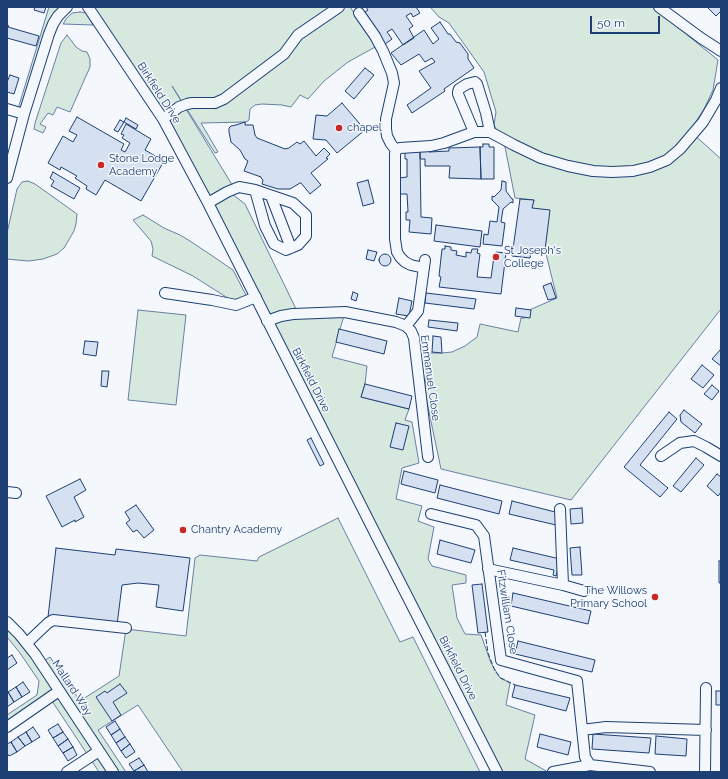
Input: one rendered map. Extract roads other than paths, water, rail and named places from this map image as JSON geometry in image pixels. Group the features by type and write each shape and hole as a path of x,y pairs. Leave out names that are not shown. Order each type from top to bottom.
{"street":[{"path":"7,178 24,114 51,28 58,16 68,7"},
{"name":"Birkfield Drive","path":"88,7 163,119 208,202 497,772"},
{"path":"163,119 179,107 187,104 215,102 224,99 284,54 298,35 339,7"},
{"path":"660,7 721,51"},
{"path":"359,13 375,36 392,73 394,83 386,119 386,129 387,136 396,150"},
{"path":"474,132 458,92 459,89 467,84 475,82 477,84 486,113 490,132"},
{"path":"406,326 418,311 424,264 411,265 405,262 397,252 395,239 394,154 396,150 400,148 431,146 474,132 490,132 541,158 568,166 606,172 633,171 650,167 666,160 680,149 703,122 721,88"},
{"path":"7,109 24,114"},
{"path":"208,202 238,187 255,190 293,203 306,215 306,236 298,245 286,250 274,244 265,226 255,190"},
{"path":"271,196 291,248"},
{"path":"165,293 236,305 256,296"},
{"name":"Emmanuel Close","path":"267,321 293,314 345,312 396,322 406,326 411,331 414,338 428,457"},
{"path":"661,456 680,443 694,441 706,446 721,456"},
{"path":"560,509 563,585"},
{"name":"Fitzwilliam Close","path":"431,514 476,525 484,536 501,660 577,681 585,757 590,765"},
{"path":"488,569 584,590"},
{"path":"27,643 53,620 126,628"},
{"name":"Mallard Way","path":"7,622 27,643 113,772"},
{"path":"705,772 706,688"},
{"path":"7,727 59,691"},
{"path":"582,730 606,728 706,730"},
{"path":"67,772 99,751"},
{"path":"553,772 590,765 650,772"}],"place":[{"name":"chapel","path":"339,128"},
{"name":"Stone Lodge Academy","path":"101,165"},
{"name":"St Joseph's College","path":"496,257"},
{"name":"Chantry Academy","path":"183,530"},
{"name":"The Willows Primary School","path":"655,597"}]}
